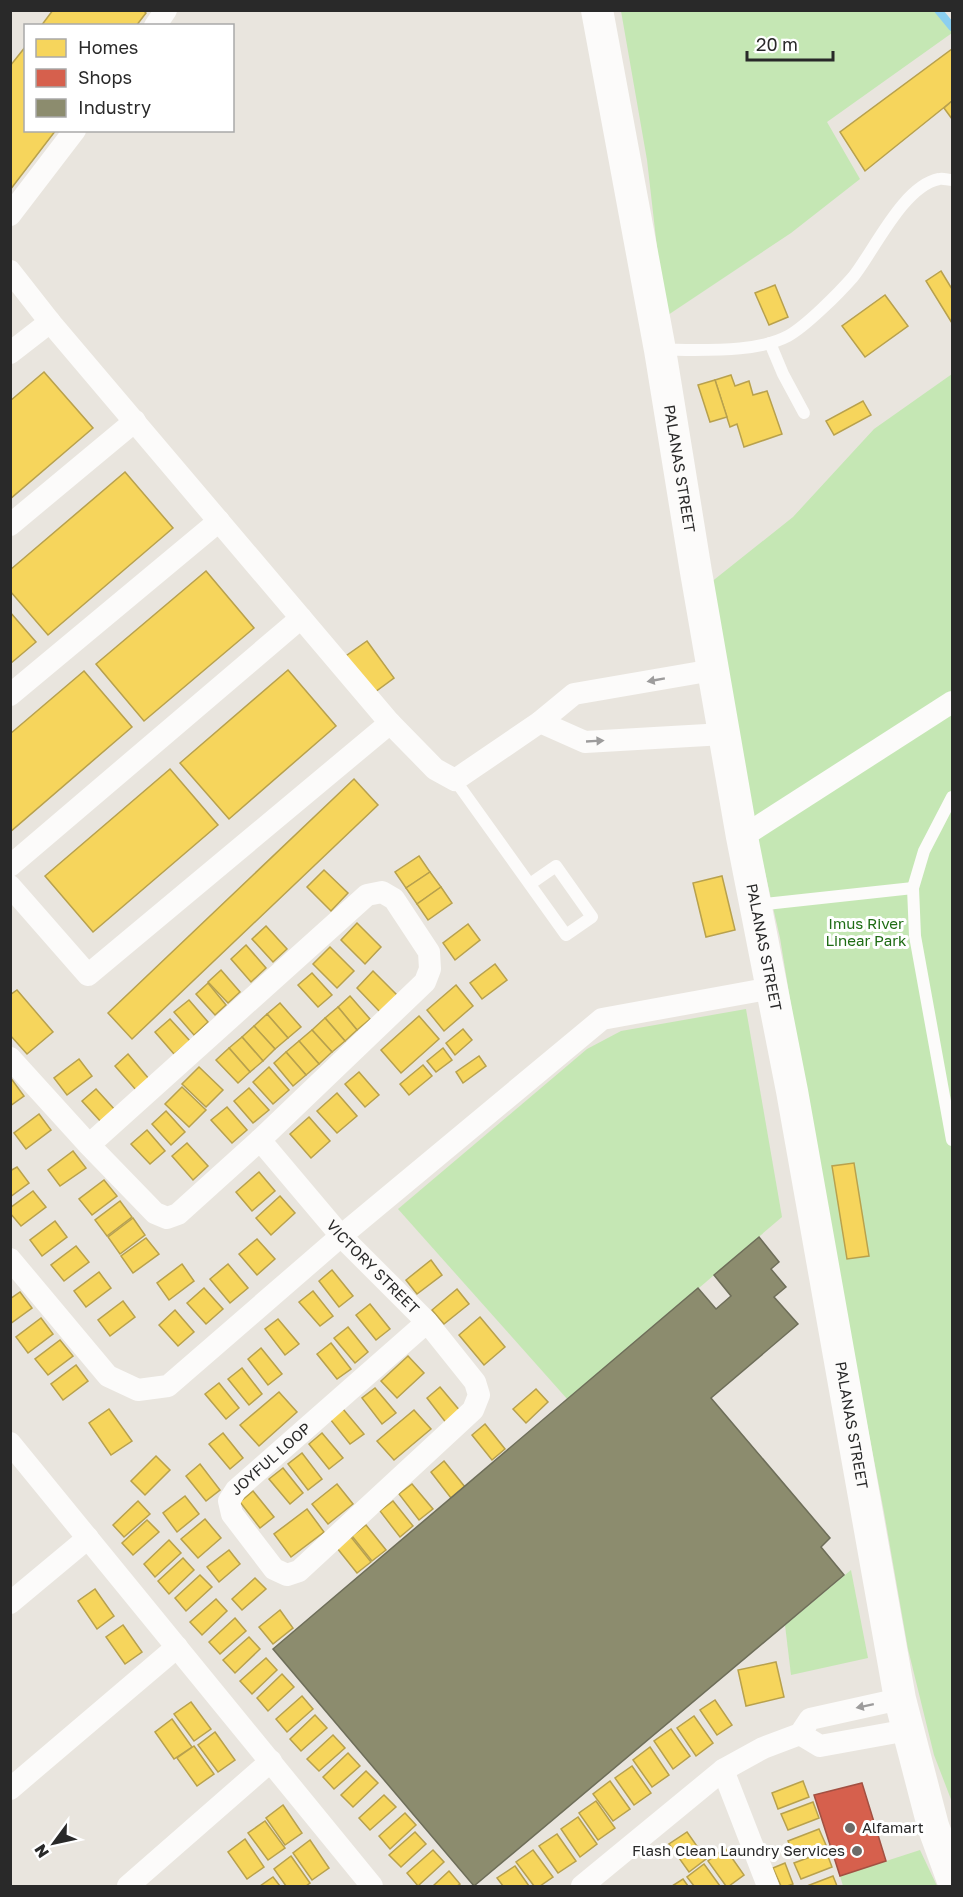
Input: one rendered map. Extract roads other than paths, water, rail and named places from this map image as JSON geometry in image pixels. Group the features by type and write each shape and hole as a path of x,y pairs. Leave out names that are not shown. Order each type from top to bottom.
{"main road":[{"name":"PALANAS STREET","path":"597,10 660,350 742,837 792,1091 900,1699 933,1827 952,1878"}],"street":[{"path":"156,24 166,10"},
{"path":"10,214 73,132"},
{"path":"10,271 50,322 390,723 435,769 455,780 540,723 574,694 713,670"},
{"path":"10,353 50,322"},
{"path":"10,525 135,422"},
{"path":"10,695 219,521"},
{"path":"10,866 301,618"},
{"path":"742,837 952,702"},
{"path":"10,886 88,975 390,723"},
{"path":"540,723 585,742 724,734"},
{"path":"10,1058 89,1145 155,1213 167,1218 178,1214 260,1140 424,982 430,969 429,952 394,900 382,892 367,895 89,1145"},
{"path":"10,1259 108,1376 138,1390 168,1386 341,1236 602,1019 772,988"},
{"name":"VICTORY STREET","path":"260,1140 341,1236 427,1322 475,1382 479,1395"},
{"name":"JOYFUL LOOP","path":"427,1322 236,1490 229,1502 232,1514 274,1569 286,1575 299,1571 473,1410 479,1395"},
{"path":"10,1443 271,1761 363,1883"},
{"path":"10,1603 88,1538"},
{"path":"10,1789 177,1647"},
{"path":"582,1887 723,1770 763,1748 800,1734 810,1719 900,1699"},
{"path":"800,1734 820,1746 908,1730"},
{"path":"128,1887 271,1761"},
{"path":"723,1770 768,1887"}],"lane":[{"path":"660,350 731,348 770,343 789,336 853,277 899,210 921,187 940,178 952,180"},
{"path":"770,343 804,414"},
{"path":"455,780 566,935 592,917 556,866 530,884"},
{"path":"952,797 924,851 913,888 915,936 952,1140"},
{"path":"756,905 913,888"}],"waterway":[{"path":"938,10 952,27"}],"place":[{"name":"Alfamart","path":"850,1828"},
{"name":"Flash Clean Laundry Services","path":"857,1851"}],"park label":[{"name":"Imus River Linear Park","path":"866,932"}]}
